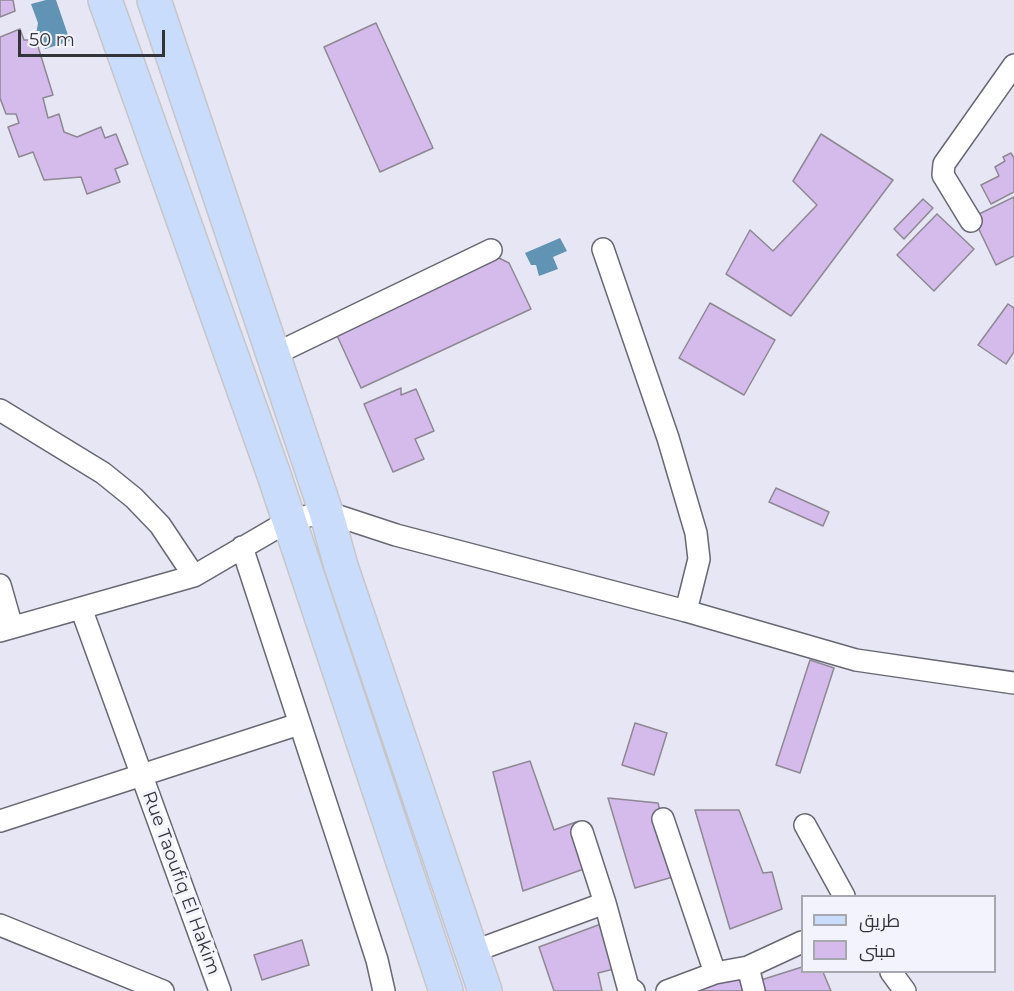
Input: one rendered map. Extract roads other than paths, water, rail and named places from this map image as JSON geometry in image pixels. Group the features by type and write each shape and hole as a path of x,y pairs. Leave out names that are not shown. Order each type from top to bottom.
{"main road":[{"path":"105,0 290,520 446,991"},
{"path":"161,5 273,355 326,512 341,566 485,991"}],"street":[{"path":"971,221 943,176 944,164 1013,69"},
{"path":"603,249 668,438 696,533 699,559 686,611"},
{"path":"273,355 491,250"},
{"path":"0,410 103,473 134,498 160,525 195,576"},
{"path":"0,585 6,629 195,576 290,520 326,512 396,535 686,611 856,660 1014,683"},
{"path":"242,547 345,860 384,991"},
{"name":"Rue Taoufiq El Hakim","path":"81,608 220,991"},
{"name":"Rue Taoufiq El Hakim","path":"0,822 299,724"},
{"path":"663,819 715,973"},
{"path":"805,825 842,895"},
{"path":"582,832 605,903 628,987 634,991"},
{"path":"472,952 605,903"},
{"path":"0,925 163,991"},
{"path":"667,991 715,973 748,968 801,942"},
{"path":"748,968 754,991"},
{"path":"892,973 904,991"}],"water":[{"path":"56,0 70,41 45,49 42,38 36,35 38,23 31,4"},
{"path":"560,238 567,251 553,257 558,269 539,276 536,265 531,265 525,253"}]}
